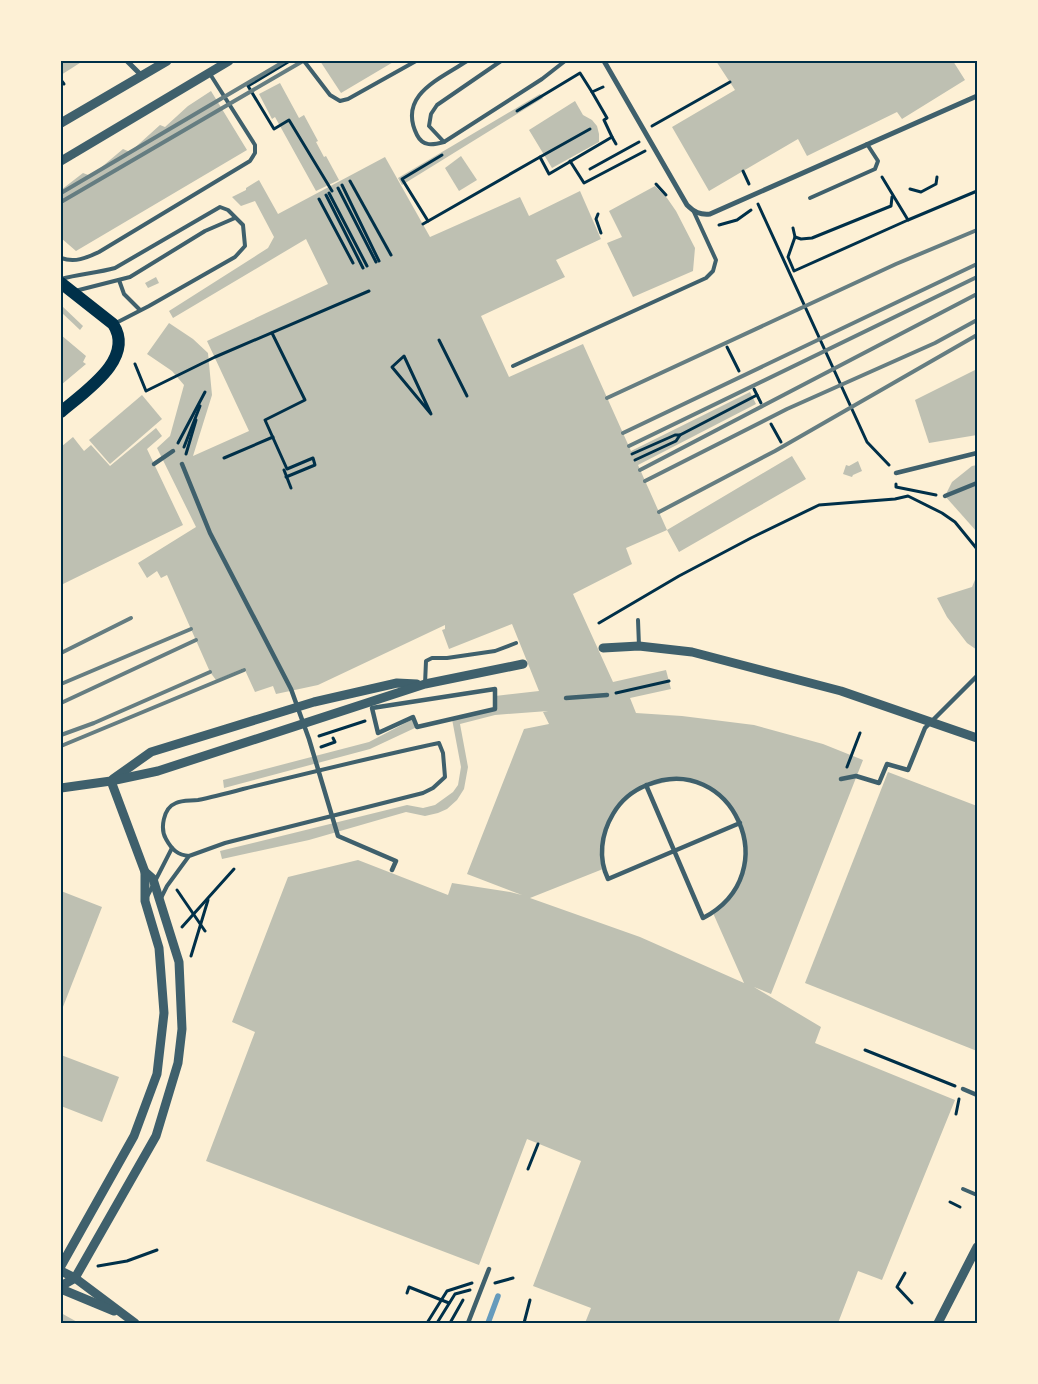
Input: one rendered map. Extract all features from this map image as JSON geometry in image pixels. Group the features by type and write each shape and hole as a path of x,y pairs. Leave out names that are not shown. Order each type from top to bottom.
{"main road":[{"path":"61,283 113,324 120,340 119,350 115,359 99,379 61,412"}],"street":[{"path":"127,61 142,76"},
{"path":"61,123 167,61"},
{"path":"61,161 229,61"},
{"path":"604,61 688,205 693,210 704,214 710,214 977,96"},
{"path":"154,464 173,451"},
{"path":"896,473 977,453"},
{"path":"182,464 210,533 291,688 338,836 396,861 392,870"},
{"path":"945,496 977,483"},
{"path":"603,648 639,646 692,652 842,691 977,738"},
{"path":"61,788 111,781 158,771 425,684 523,664"},
{"path":"841,778 856,776 879,784 887,764 908,770 925,728 977,676"},
{"path":"111,781 151,752 160,749 314,702 397,683 425,684"},
{"path":"495,689 495,709 417,727 413,717 378,733 374,718 372,708 495,689"},
{"path":"293,694 299,693"},
{"path":"566,698 607,695"},
{"path":"646,785 674,851 703,918 713,913 730,898 741,878 746,856 744,834 740,823 735,813 720,795 701,784 678,779 656,781 646,785 635,790 618,805 606,824 601,846 603,869 608,879 674,851 740,823"},
{"path":"61,1266 134,1136 157,1074 164,1013 159,948 145,901 145,872 111,781"},
{"path":"61,1288 75,1278 156,1136 178,1063 182,1029 179,962 153,879 145,872"},
{"path":"963,1089 977,1094"},
{"path":"938,1323 977,1246"},
{"path":"468,1323 489,1269"},
{"path":"61,1271 75,1278 135,1323"},
{"path":"61,1288 124,1314"}],"lane":[{"path":"304,61 330,95 340,101 348,99 416,61"},
{"path":"467,61 422,90 416,98 411,111 412,125 419,139 424,144 434,145 444,142 565,61"},
{"path":"444,142 428,126 434,109 437,105 501,61"},
{"path":"61,258 81,260 98,252 250,161 255,153 255,145 210,74"},
{"path":"810,198 875,169 878,161 867,144"},
{"path":"61,278 78,274 97,273 115,268 220,208 228,210 242,225 245,246 235,257 113,324"},
{"path":"513,366 706,278 713,271 716,260 693,210"},
{"path":"73,292 130,276 205,231 235,218"},
{"path":"119,280 124,294 140,310"},
{"path":"638,620 639,646"},
{"path":"425,684 426,661 432,658 447,658 496,651 516,643"},
{"path":"439,744 444,753 446,777 434,788 424,793 225,843 189,856 179,855 172,848 165,838 162,828 164,817 175,803 199,800 328,768 439,744"},
{"path":"145,901 172,848"},
{"path":"160,900 167,886 189,856"},
{"path":"963,1190 977,1195"}],"path":[{"path":"288,62 248,86 274,129 288,120 329,193 365,267"},
{"path":"512,113 580,73 607,118 604,120 616,144"},
{"path":"647,130 730,82"},
{"path":"592,92 603,87"},
{"path":"422,224 590,129"},
{"path":"570,161 584,183 648,150 638,134"},
{"path":"540,157 549,174 612,137"},
{"path":"590,169 642,141"},
{"path":"428,221 402,179 444,154"},
{"path":"743,171 752,189"},
{"path":"910,189 921,192 932,188 936,184 937,177"},
{"path":"350,181 391,255"},
{"path":"340,187 377,261"},
{"path":"793,228 795,237 788,257 794,271 977,191"},
{"path":"795,237 801,239 812,238 891,206 890,201 893,196 908,220"},
{"path":"756,198 867,442 896,473 896,487 945,496"},
{"path":"319,199 353,263"},
{"path":"598,214 596,219 602,233"},
{"path":"135,364 146,391 215,357 369,291"},
{"path":"272,333 305,400 265,420 287,469 313,458 316,464 286,477"},
{"path":"438,340 467,396"},
{"path":"727,347 739,371"},
{"path":"404,356 428,406 432,414 392,367 404,356"},
{"path":"754,389 762,403"},
{"path":"173,451 205,392 182,464"},
{"path":"635,460 676,441 680,435 757,395"},
{"path":"771,424 780,442"},
{"path":"632,454 675,434 680,435"},
{"path":"224,458 273,437"},
{"path":"284,470 291,488"},
{"path":"599,623 679,576 819,505 895,499 908,496 942,513 955,522 977,549"},
{"path":"607,695 669,681"},
{"path":"309,740 374,718"},
{"path":"841,778 860,733"},
{"path":"180,930 234,869"},
{"path":"175,887 205,931"},
{"path":"188,963 209,897"},
{"path":"865,1050 963,1089"},
{"path":"528,1169 538,1144"},
{"path":"950,1202 960,1206"},
{"path":"97,1266 127,1261 157,1250"},
{"path":"905,1273 897,1287 912,1303"},
{"path":"428,1323 447,1291 486,1279"},
{"path":"407,1294 409,1287 449,1303"},
{"path":"524,1323 530,1300"}],"building":[{"path":"61,61 83,61 61,75"},
{"path":"320,61 395,61 341,93"},
{"path":"716,61 953,61 965,80 902,119 897,112 807,156 798,139 709,191 672,127 735,90"},
{"path":"280,83 299,118 304,115 324,157 326,156 339,180 316,191 275,117 272,119 259,94"},
{"path":"211,91 247,150 76,251 61,238 61,190 83,173 91,176 123,149 130,152 160,125 165,127 188,106"},
{"path":"540,94 543,98 402,185 398,178"},
{"path":"575,101 583,115 592,120 597,126 599,142 552,168 529,130"},
{"path":"461,156 477,180 459,191 445,168"},
{"path":"385,157 430,237 520,197 529,216 580,191 601,239 556,260 565,277 481,316 509,377 583,344 631,451 750,392 756,404 638,465 667,530 626,548 632,564 573,594 613,682 666,670 671,689 630,698 636,713 682,716 754,725 823,744 863,760 771,994 754,987 821,1027 815,1043 955,1100 882,1280 858,1271 838,1323 585,1323 591,1308 533,1286 581,1161 527,1139 479,1265 206,1161 255,1032 232,1022 288,877 358,860 448,895 452,883 522,895 467,874 524,729 549,724 543,712 548,711 495,715 460,724 468,767 464,789 457,800 447,809 438,813 425,816 406,812 309,840 222,859 220,851 407,805 423,808 435,805 453,792 458,785 461,767 452,719 495,710 495,696 539,691 512,624 449,649 442,630 445,629 445,625 318,685 276,694 273,686 255,692 244,668 216,680 210,672 167,575 161,578 157,571 147,578 138,563 196,527 157,448 170,436 184,385 172,371 147,354 169,323 193,339 208,353 212,395 193,456 249,431 207,341 328,284 306,239 173,318 169,311 268,248 274,237 255,201 241,206 232,197 246,190 246,188 259,180 278,214","holes":["678,779 701,784 720,795 740,823 744,833 746,856 741,878 730,898 713,913 744,983 640,937 530,898 603,869 601,846 618,805 635,790"]},
{"path":"655,186 676,211 695,248 693,271 633,297 607,243 622,237 609,211"},
{"path":"156,277 159,283 148,288 145,283"},
{"path":"62,306 83,326 80,330 61,312"},
{"path":"61,335 86,356 83,362 86,364 61,385"},
{"path":"977,369 977,435 929,443 915,400"},
{"path":"142,395 162,419 110,464 89,440"},
{"path":"156,428 162,436 147,449 183,525 61,585 61,447 73,437 84,451 91,445 110,466"},
{"path":"792,456 806,479 679,552 667,530"},
{"path":"858,461 862,471 852,477 843,474 846,465 849,466"},
{"path":"977,465 977,532 945,496 952,482 972,466"},
{"path":"977,575 977,650 967,643 947,617 937,598 972,587"},
{"path":"413,719 417,727 370,749 224,788 223,780 369,742"},
{"path":"888,772 977,806 977,1051 805,983"},
{"path":"61,891 102,907 61,1012"},
{"path":"61,1055 119,1077 102,1122 61,1106"},
{"path":"61,1313 79,1323 61,1323"}],"waterway":[{"path":"488,1323 498,1296"}],"railway":[{"path":"61,193 285,61"},
{"path":"61,202 303,61"},
{"path":"607,398 896,264 977,230"},
{"path":"623,433 977,264"},
{"path":"629,446 977,277"},
{"path":"640,470 977,294"},
{"path":"645,481 787,409 935,343 977,320"},
{"path":"659,512 775,451 977,335"},
{"path":"61,653 131,618"},
{"path":"61,684 191,629"},
{"path":"61,703 196,640"},
{"path":"61,746 244,670"},
{"path":"61,735 94,723 210,672"}]}
